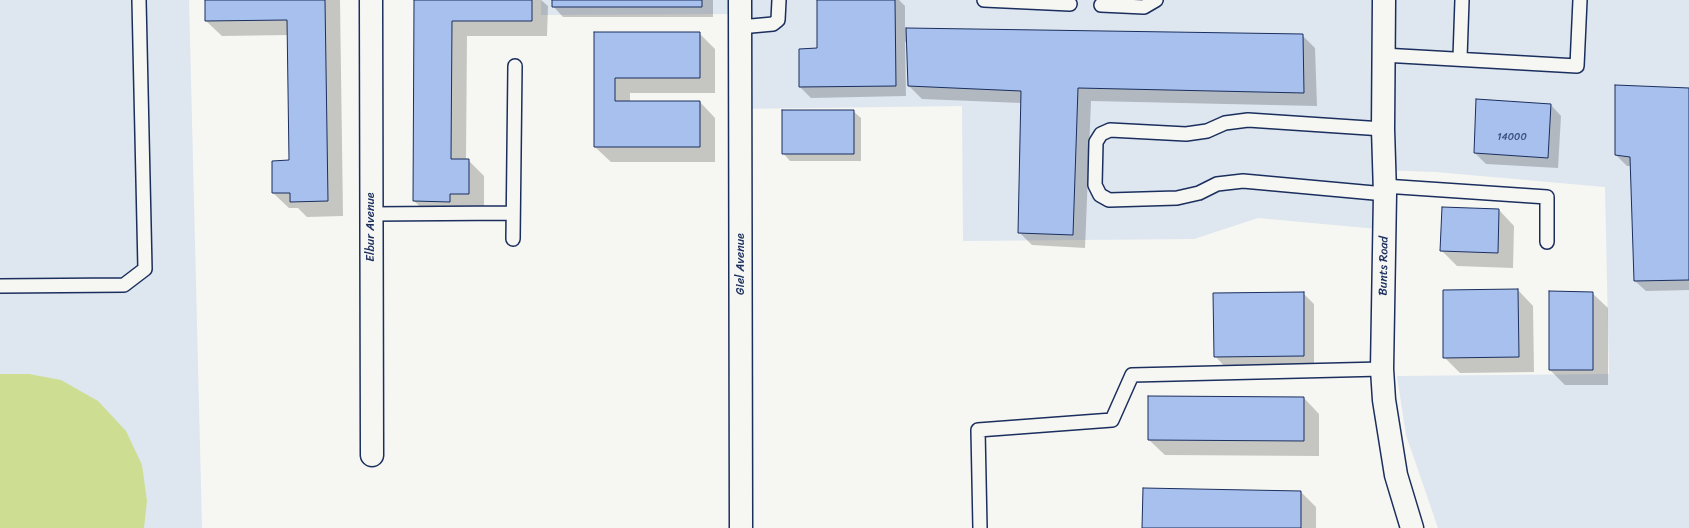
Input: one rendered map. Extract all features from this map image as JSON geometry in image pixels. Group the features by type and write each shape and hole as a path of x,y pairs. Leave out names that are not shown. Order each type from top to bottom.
{"street":[{"name":"Elbur Avenue","path":"371,0 372,455"},
{"name":"Giel Avenue","path":"740,0 741,528"},
{"name":"Bunts Road","path":"1384,0 1383,129 1385,190 1382,369 1384,400 1396,475 1412,528"}],"lane":[{"path":"0,286 124,285 145,269 139,0"},
{"path":"740,28 773,24 778,20 779,0"},
{"path":"984,0 1070,4"},
{"path":"1101,5 1144,7 1156,0"},
{"path":"1460,58 1462,0"},
{"path":"1383,55 1460,58 1577,66 1580,0"},
{"path":"513,239 515,66"},
{"path":"1383,129 1248,120 1225,123 1207,131 1186,134 1110,130 1101,134 1096,142 1095,185 1100,195 1109,200 1177,198 1200,193 1217,184 1242,181 1547,198 1547,242"},
{"path":"372,214 513,213"},
{"path":"980,528 978,430 1112,420 1132,374 1382,369"}],"shaded area":[{"path":"0,0 189,0 202,528 0,528"},
{"path":"541,0 1689,0 1689,528 1438,528 1406,435 1397,376 1609,374 1605,187 1436,172 1379,170 1378,229 1258,218 1194,239 963,241 962,106 733,109 730,14 541,15"}],"green space":[{"path":"0,374 29,374 61,380 98,401 126,431 142,465 147,501 144,528 0,528"}],"building":[{"path":"205,0 325,0 328,201 290,202 290,193 272,193 272,161 289,160 287,20 205,21"},
{"path":"414,0 532,0 532,21 452,21 451,159 469,159 469,194 450,194 450,202 413,201"},
{"path":"552,0 702,0 702,7 552,7"},
{"path":"817,0 895,0 896,86 799,87 799,49 817,48"},
{"path":"906,28 1303,34 1304,93 1078,88 1073,235 1018,233 1021,91 908,86"},
{"path":"594,32 700,32 700,78 615,78 615,101 700,101 700,147 594,147"},
{"path":"1615,85 1689,88 1689,280 1634,281 1630,157 1615,155"},
{"path":"1476,99 1551,104 1548,158 1474,153"},
{"path":"782,110 854,110 854,154 782,154"},
{"path":"1442,207 1499,209 1498,253 1440,251"},
{"path":"1518,289 1519,357 1443,358 1443,290"},
{"path":"1549,291 1593,292 1593,370 1549,370"},
{"path":"1304,292 1304,356 1214,357 1213,293"},
{"path":"1148,396 1304,397 1304,441 1148,440"},
{"path":"1143,488 1301,491 1301,528 1142,528"}]}
